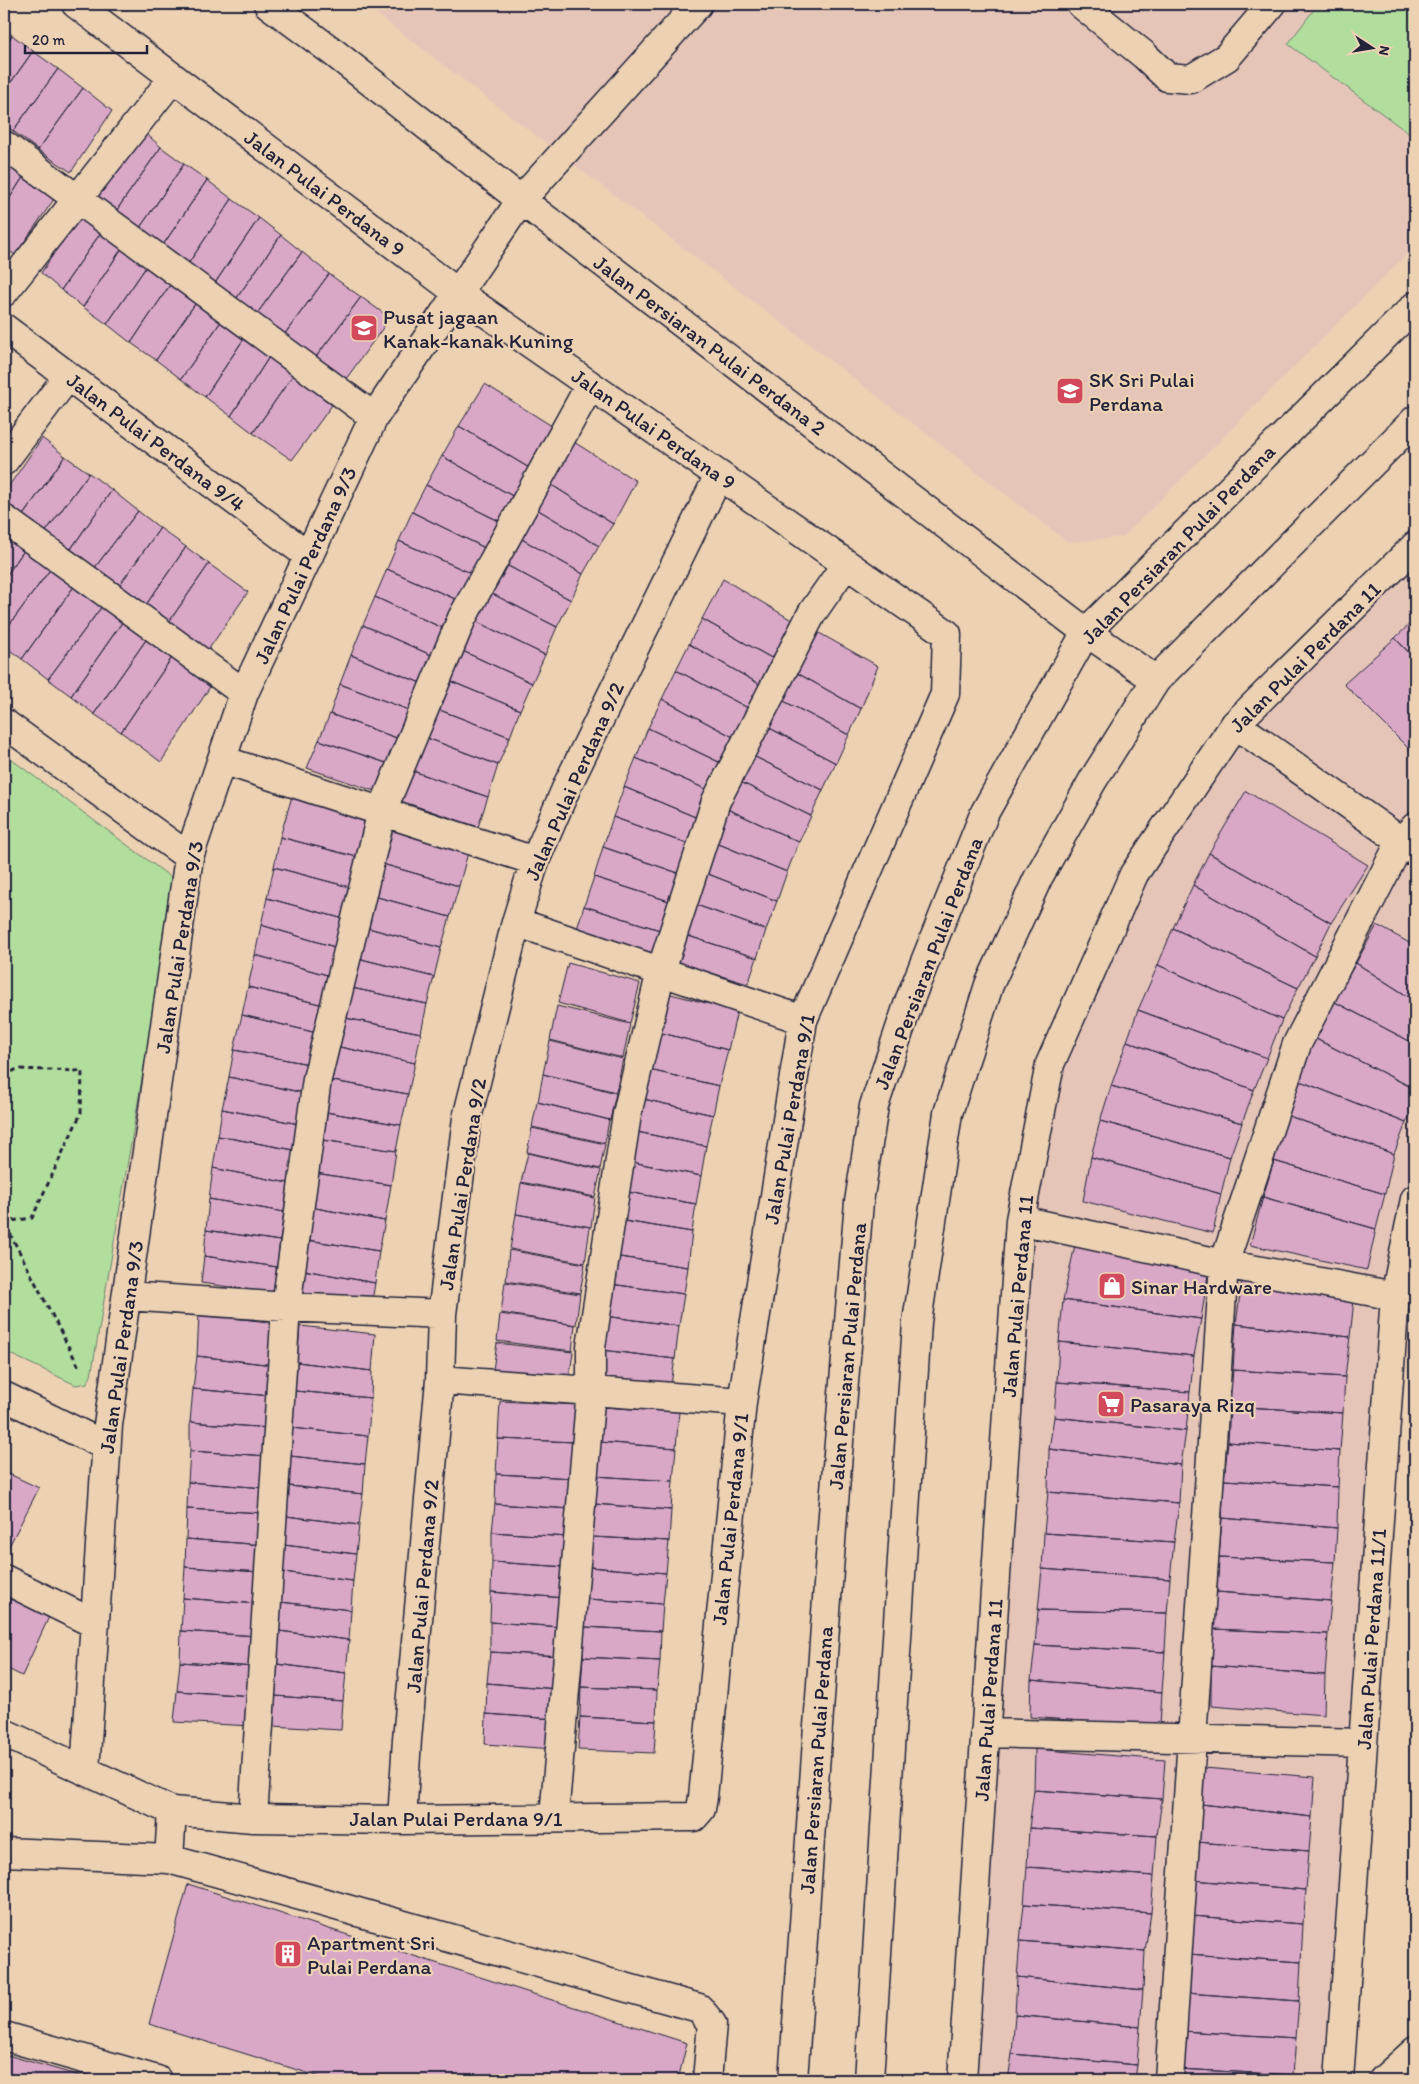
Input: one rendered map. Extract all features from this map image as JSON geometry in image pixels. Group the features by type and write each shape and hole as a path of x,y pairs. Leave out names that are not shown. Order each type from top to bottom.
{"street":[{"name":"Jalan Pulai Perdana 9","path":"76,4 458,293 947,634"},
{"name":"Jalan Persiaran Pulai Perdana 2","path":"268,4 333,52 521,200 1086,632 1156,680"},
{"name":"Jalan Pulai Perdana 9/3","path":"85,1770 106,1446 189,857 244,693 374,416 521,200 698,4"},
{"path":"1081,4 1167,76 1191,80 1227,57 1272,4"},
{"path":"4,292 173,78"},
{"path":"4,145 374,416"},
{"name":"Jalan Persiaran Pulai Perdana","path":"793,2080 842,1407 859,1202 874,1106 910,999 984,812 1086,632 1415,306"},
{"name":"Jalan Pulai Perdana 9/4","path":"4,328 309,556"},
{"path":"4,461 68,376"},
{"path":"253,1818 286,1307 317,1079 382,811 462,618 590,385"},
{"path":"869,2080 917,1322 948,1113 989,985 1038,878 1092,780 1156,680 1415,420"},
{"name":"Jalan Pulai Perdana 9/2","path":"402,1820 440,1380 442,1314 468,1118 516,922 535,861 568,784 719,475"},
{"path":"4,519 244,693"},
{"name":"Jalan Pulai Perdana 11","path":"962,2080 1020,1220 1050,1064 1134,874 1235,724 1415,546"},
{"path":"554,1817 591,1390 591,1347 627,1114 661,971 716,801 812,613 846,564"},
{"name":"Jalan Pulai Perdana 9/1","path":"4,1733 172,1811 253,1818 402,1820 694,1817 701,1809 742,1402 803,1020 945,694 947,634"},
{"path":"4,723 189,857"},
{"path":"1169,2080 1224,1264 1297,1044 1411,840 1235,724"},
{"path":"222,760 535,861"},
{"path":"516,922 803,1020"},
{"name":"Jalan Pulai Perdana 11/1","path":"1339,2080 1395,1296 1415,1199"},
{"path":"1020,1220 1224,1264 1395,1296"},
{"path":"127,1296 286,1307 442,1314"},
{"path":"440,1380 742,1402"},
{"path":"4,1396 106,1446"},
{"path":"4,1579 95,1624"},
{"path":"986,1733 1363,1743"},
{"path":"169,1859 172,1811"},
{"path":"4,1852 169,1859 699,2008 712,2024 707,2080"},
{"path":"4,2036 157,2080"},
{"path":"1383,2080 1415,2050"}],"path":[{"path":"4,1076 17,1069 82,1071 81,1113 32,1218 4,1222 82,1374"}],"shaded area":[{"name":"SK Sri Pulai Perdana","path":"364,4 1415,4 1415,246 1123,537 1068,542"},
{"path":"1415,526 1415,1277 1410,1300 1354,2080 948,2080 979,1591 1007,1216 1038,1054 1123,867 1227,713"}],"green space":[{"path":"1318,4 1402,4 1415,14 1415,138 1288,44"},
{"path":"4,754 176,881 91,1376 87,1383 76,1385 4,1351"}],"building":[{"path":"4,29 12,35 4,47"},
{"path":"12,35 33,51 4,92 4,47"},
{"path":"33,51 58,69 13,131 4,124 4,92"},
{"path":"58,69 83,88 38,150 13,131"},
{"path":"83,88 112,111 71,172 38,150"},
{"path":"142,130 161,147 116,211 96,196"},
{"path":"161,147 184,164 139,229 116,211"},
{"path":"4,154 27,171 4,207"},
{"path":"184,164 207,180 163,245 139,229"},
{"path":"27,171 59,192 15,255 4,247 4,207"},
{"path":"207,180 232,199 188,264 163,245"},
{"path":"232,199 259,218 215,283 188,264"},
{"path":"82,211 104,228 61,290 41,273"},
{"path":"259,218 281,235 236,299 215,283"},
{"path":"104,228 124,245 83,307 61,290"},
{"path":"281,235 302,252 256,315 236,299"},
{"path":"124,245 148,264 107,324 83,307"},
{"path":"302,252 329,274 284,335 256,315"},
{"path":"148,264 172,282 131,343 107,324"},
{"path":"329,274 361,297 316,357 284,335"},
{"path":"172,282 197,301 156,360 131,343"},
{"path":"361,297 390,318 346,379 316,357"},
{"path":"197,301 222,320 181,379 156,360"},
{"path":"222,320 245,337 205,397 181,379"},
{"path":"245,337 269,357 231,416 205,397"},
{"path":"269,357 293,375 253,433 231,416"},
{"path":"293,375 332,405 292,460 253,433"},
{"path":"485,384 555,428 531,469 459,426"},
{"path":"459,426 531,469 516,498 442,456"},
{"path":"42,438 65,456 19,521 4,510 4,493"},
{"path":"569,439 636,481 613,524 544,480"},
{"path":"65,456 89,473 41,538 19,521"},
{"path":"442,456 516,498 503,523 426,485"},
{"path":"89,473 112,490 66,556 41,538"},
{"path":"544,480 613,524 599,546 530,505"},
{"path":"426,485 503,523 489,550 412,512"},
{"path":"112,490 138,511 90,574 66,556"},
{"path":"530,505 599,546 583,574 513,534"},
{"path":"138,511 160,528 114,593 90,574"},
{"path":"412,512 489,550 475,575 399,541"},
{"path":"160,528 186,547 141,612 114,593"},
{"path":"4,534 25,549 4,579"},
{"path":"513,534 583,574 571,600 499,561"},
{"path":"399,541 475,575 462,602 387,569"},
{"path":"186,547 209,564 164,629 141,612"},
{"path":"25,549 52,567 4,632 4,579"},
{"path":"499,561 571,600 557,627 483,589"},
{"path":"209,564 248,592 204,656 164,629"},
{"path":"52,567 75,585 22,659 4,646 4,632"},
{"path":"387,569 462,602 449,631 375,597"},
{"path":"723,579 795,622 775,660 702,619"},
{"path":"75,585 103,605 48,679 22,659"},
{"path":"483,589 557,627 545,655 469,618"},
{"path":"375,597 449,631 438,658 363,625"},
{"path":"103,605 123,621 71,696 48,679"},
{"path":"469,618 545,655 532,683 456,648"},
{"path":"702,619 775,660 761,685 689,644"},
{"path":"1415,619 1415,659 1395,638"},
{"path":"123,621 148,637 94,714 71,696"},
{"path":"363,625 438,658 426,685 351,655"},
{"path":"812,629 878,666 861,709 790,669"},
{"path":"148,637 173,656 121,732 94,714"},
{"path":"1395,638 1415,659 1415,755 1344,684"},
{"path":"689,644 761,685 750,709 676,670"},
{"path":"456,648 532,683 520,710 443,678"},
{"path":"351,655 426,685 417,713 340,684"},
{"path":"173,656 212,684 161,762 121,732"},
{"path":"790,669 861,709 849,735 776,697"},
{"path":"676,670 750,709 735,738 662,699"},
{"path":"443,678 520,710 510,737 432,707"},
{"path":"340,684 417,713 405,741 330,714"},
{"path":"776,697 849,735 836,763 762,724"},
{"path":"662,699 735,738 723,764 648,728"},
{"path":"432,707 510,737 498,765 422,736"},
{"path":"330,714 405,741 395,766 319,740"},
{"path":"762,724 836,763 823,790 747,753"},
{"path":"648,728 723,764 710,791 636,758"},
{"path":"422,736 498,765 488,797 410,770"},
{"path":"319,740 395,766 383,794 307,768"},
{"path":"747,753 823,790 811,816 734,779"},
{"path":"636,758 710,791 700,819 624,787"},
{"path":"410,770 488,797 478,827 401,801"},
{"path":"734,779 811,816 799,842 723,807"},
{"path":"624,787 700,819 690,845 613,817"},
{"path":"1246,791 1368,865 1331,923 1209,853"},
{"path":"293,793 373,817 361,858 280,837"},
{"path":"723,807 799,842 787,872 709,840"},
{"path":"613,817 690,845 681,874 603,847"},
{"path":"389,824 469,849 459,886 379,863"},
{"path":"280,837 361,858 353,888 274,867"},
{"path":"709,840 787,872 777,901 698,870"},
{"path":"603,847 681,874 672,902 594,877"},
{"path":"1209,853 1331,923 1315,956 1193,885"},
{"path":"379,863 459,886 450,917 370,895"},
{"path":"274,867 353,888 344,919 267,898"},
{"path":"698,870 777,901 766,930 688,902"},
{"path":"594,877 672,902 663,931 584,906"},
{"path":"1193,885 1315,956 1298,988 1173,928"},
{"path":"370,895 450,917 441,948 361,926"},
{"path":"267,898 344,919 338,948 261,925"},
{"path":"688,902 766,930 757,958 679,933"},
{"path":"584,906 663,931 655,957 576,932"},
{"path":"261,925 338,948 331,976 255,955"},
{"path":"1377,925 1415,946 1415,1001 1356,963"},
{"path":"361,926 441,948 434,977 353,957"},
{"path":"1173,928 1298,988 1282,1020 1158,965"},
{"path":"679,933 757,958 748,984 671,961"},
{"path":"255,955 331,976 324,1005 248,987"},
{"path":"353,957 434,977 427,1004 347,987"},
{"path":"568,963 640,983 630,1023 558,1003"},
{"path":"1356,963 1415,1001 1415,1044 1333,1001"},
{"path":"1158,965 1282,1020 1267,1058 1138,1010"},
{"path":"248,987 324,1005 317,1033 242,1015"},
{"path":"347,987 427,1004 421,1033 340,1017"},
{"path":"663,992 737,1011 728,1050 654,1031"},
{"path":"1333,1001 1415,1044 1415,1089 1316,1039"},
{"path":"557,1006 630,1024 623,1058 550,1040"},
{"path":"1138,1010 1267,1058 1254,1090 1127,1041"},
{"path":"242,1015 317,1033 309,1064 234,1050"},
{"path":"340,1017 421,1033 415,1063 335,1046"},
{"path":"654,1031 728,1050 719,1086 645,1069"},
{"path":"1316,1039 1415,1089 1415,1106 1406,1123 1295,1079"},
{"path":"550,1041 623,1059 616,1092 543,1074"},
{"path":"1127,1041 1254,1090 1242,1123 1111,1086"},
{"path":"335,1046 415,1063 408,1094 327,1080"},
{"path":"234,1050 309,1064 304,1093 229,1077"},
{"path":"645,1069 719,1086 713,1115 639,1098"},
{"path":"543,1074 616,1093 610,1120 538,1102"},
{"path":"229,1077 304,1093 299,1124 222,1109"},
{"path":"1295,1079 1406,1123 1394,1154 1286,1115"},
{"path":"327,1080 408,1094 401,1125 320,1111"},
{"path":"1111,1086 1242,1123 1230,1157 1100,1121"},
{"path":"639,1098 713,1115 706,1146 632,1131"},
{"path":"537,1102 609,1120 605,1143 532,1127"},
{"path":"222,1109 299,1124 294,1150 218,1136"},
{"path":"320,1111 401,1125 396,1151 315,1139"},
{"path":"1286,1115 1394,1154 1385,1194 1274,1161"},
{"path":"1100,1121 1230,1157 1221,1194 1091,1157"},
{"path":"532,1128 605,1144 600,1169 527,1152"},
{"path":"632,1131 706,1146 701,1176 627,1161"},
{"path":"218,1136 294,1150 288,1183 213,1168"},
{"path":"315,1139 396,1151 391,1185 309,1172"},
{"path":"528,1153 601,1170 595,1197 521,1182"},
{"path":"1091,1157 1221,1194 1213,1233 1083,1201"},
{"path":"627,1161 701,1176 696,1204 622,1191"},
{"path":"1274,1161 1385,1194 1376,1229 1263,1197"},
{"path":"213,1168 288,1183 284,1212 209,1199"},
{"path":"309,1172 391,1185 385,1221 305,1206"},
{"path":"521,1183 595,1198 591,1227 516,1214"},
{"path":"622,1191 696,1204 692,1232 618,1220"},
{"path":"1263,1197 1376,1229 1367,1270 1250,1245"},
{"path":"209,1199 284,1212 280,1241 206,1230"},
{"path":"305,1206 385,1221 379,1251 301,1239"},
{"path":"516,1214 590,1227 585,1263 510,1249"},
{"path":"618,1220 692,1232 688,1267 613,1256"},
{"path":"206,1230 280,1241 277,1267 204,1256"},
{"path":"301,1239 379,1251 375,1283 298,1269"},
{"path":"1075,1245 1209,1268 1201,1319 1063,1300"},
{"path":"509,1250 585,1264 580,1293 506,1281"},
{"path":"204,1256 277,1267 273,1293 201,1283"},
{"path":"613,1256 688,1267 684,1294 610,1284"},
{"path":"298,1269 375,1283 371,1307 293,1296"},
{"path":"1242,1279 1354,1300 1350,1337 1236,1324"},
{"path":"505,1282 580,1294 576,1325 501,1313"},
{"path":"610,1284 684,1294 679,1326 605,1316"},
{"path":"1063,1300 1201,1319 1194,1356 1059,1342"},
{"path":"199,1314 277,1323 273,1365 197,1356"},
{"path":"500,1314 575,1325 572,1351 497,1341"},
{"path":"605,1316 679,1326 675,1359 602,1350"},
{"path":"1236,1324 1350,1337 1345,1377 1233,1370"},
{"path":"300,1326 375,1334 372,1371 297,1362"},
{"path":"1059,1342 1194,1356 1190,1392 1057,1382"},
{"path":"497,1343 573,1352 569,1381 493,1370"},
{"path":"602,1350 675,1359 671,1384 601,1377"},
{"path":"197,1356 273,1365 271,1396 193,1389"},
{"path":"297,1362 372,1371 371,1398 295,1391"},
{"path":"1233,1370 1345,1377 1343,1413 1230,1406"},
{"path":"1057,1382 1190,1392 1186,1431 1054,1417"},
{"path":"193,1389 271,1396 269,1428 190,1422"},
{"path":"295,1391 371,1398 368,1436 291,1428"},
{"path":"500,1401 579,1405 576,1442 498,1439"},
{"path":"1230,1406 1343,1413 1340,1451 1228,1442"},
{"path":"602,1407 679,1412 676,1448 599,1442"},
{"path":"1054,1417 1186,1431 1181,1465 1049,1449"},
{"path":"190,1422 269,1428 268,1456 190,1451"},
{"path":"291,1428 368,1436 365,1464 290,1456"},
{"path":"498,1439 576,1442 574,1478 496,1474"},
{"path":"599,1442 676,1448 673,1481 595,1476"},
{"path":"1228,1442 1340,1451 1338,1487 1224,1480"},
{"path":"1049,1449 1181,1465 1179,1503 1048,1492"},
{"path":"190,1451 268,1456 265,1488 188,1482"},
{"path":"290,1456 365,1464 363,1494 289,1486"},
{"path":"5,1472 39,1488 5,1554 4,1475"},
{"path":"496,1474 574,1478 571,1509 495,1504"},
{"path":"595,1476 673,1481 671,1510 594,1504"},
{"path":"1224,1480 1338,1487 1337,1528 1222,1518"},
{"path":"188,1482 265,1488 264,1513 187,1509"},
{"path":"289,1486 363,1494 359,1525 286,1516"},
{"path":"1048,1492 1179,1503 1174,1542 1044,1533"},
{"path":"495,1504 571,1509 568,1537 492,1532"},
{"path":"594,1504 671,1510 669,1541 592,1537"},
{"path":"187,1509 264,1513 263,1545 186,1539"},
{"path":"286,1516 359,1525 356,1554 284,1545"},
{"path":"1222,1518 1337,1528 1335,1562 1219,1557"},
{"path":"492,1532 568,1537 567,1567 492,1562"},
{"path":"1044,1533 1174,1542 1170,1579 1042,1569"},
{"path":"592,1537 669,1541 666,1573 589,1567"},
{"path":"186,1539 263,1545 260,1572 185,1567"},
{"path":"284,1545 356,1554 353,1581 283,1572"},
{"path":"1219,1557 1335,1562 1331,1601 1217,1592"},
{"path":"492,1562 567,1567 564,1598 491,1592"},
{"path":"185,1567 260,1572 258,1604 183,1598"},
{"path":"589,1567 666,1573 663,1604 587,1599"},
{"path":"1042,1569 1170,1579 1167,1613 1038,1610"},
{"path":"283,1572 353,1581 351,1610 280,1602"},
{"path":"4,1583 15,1588 4,1615"},
{"path":"15,1588 53,1608 22,1676 4,1667 4,1615"},
{"path":"491,1592 564,1598 562,1627 490,1622"},
{"path":"1217,1592 1331,1601 1328,1634 1212,1629"},
{"path":"183,1598 258,1604 257,1636 181,1631"},
{"path":"587,1599 663,1604 661,1631 584,1627"},
{"path":"280,1602 351,1610 349,1640 279,1631"},
{"path":"1038,1610 1167,1613 1165,1652 1035,1645"},
{"path":"490,1622 562,1627 560,1656 490,1652"},
{"path":"584,1627 661,1631 660,1661 583,1657"},
{"path":"1212,1629 1328,1634 1325,1675 1211,1666"},
{"path":"181,1631 257,1636 255,1667 180,1662"},
{"path":"279,1631 349,1640 346,1673 277,1664"},
{"path":"1035,1645 1165,1652 1162,1692 1031,1680"},
{"path":"490,1652 560,1656 557,1689 487,1683"},
{"path":"583,1657 660,1661 657,1690 581,1687"},
{"path":"180,1662 255,1667 254,1696 177,1691"},
{"path":"277,1664 346,1673 343,1701 275,1696"},
{"path":"1211,1666 1325,1675 1324,1715 1211,1706"},
{"path":"1031,1680 1162,1692 1160,1727 1030,1717"},
{"path":"487,1683 557,1689 555,1719 486,1714"},
{"path":"581,1687 657,1690 656,1721 580,1717"},
{"path":"177,1691 254,1696 252,1726 174,1722"},
{"path":"275,1696 343,1701 341,1730 273,1726"},
{"path":"486,1714 555,1719 553,1749 485,1744"},
{"path":"580,1717 656,1721 654,1753 578,1750"},
{"path":"1035,1749 1165,1760 1162,1799 1034,1790"},
{"path":"1204,1768 1315,1777 1312,1817 1201,1804"},
{"path":"1034,1790 1162,1799 1157,1836 1029,1828"},
{"path":"1201,1804 1312,1817 1309,1851 1197,1842"},
{"path":"1029,1828 1157,1836 1154,1876 1027,1867"},
{"path":"1197,1842 1309,1851 1306,1890 1194,1880"},
{"path":"1027,1867 1154,1876 1151,1913 1024,1904"},
{"path":"1194,1880 1306,1890 1303,1924 1191,1916"},
{"name":"Apartment Sri Pulai Perdana","path":"188,1884 687,2043 678,2080 330,2080 149,2024"},
{"path":"1024,1904 1151,1913 1145,1951 1020,1941"},
{"path":"1191,1916 1303,1924 1301,1962 1188,1954"},
{"path":"1020,1941 1145,1951 1143,1990 1017,1977"},
{"path":"1188,1954 1301,1962 1299,2001 1186,1993"},
{"path":"1017,1977 1143,1990 1140,2027 1015,2015"},
{"path":"1186,1993 1299,2001 1296,2038 1182,2031"},
{"path":"1015,2015 1140,2027 1137,2065 1012,2054"},
{"path":"1182,2031 1296,2038 1293,2075 1178,2069"},
{"path":"4,2054 94,2080 4,2080"},
{"path":"1012,2054 1137,2065 1135,2080 1008,2080"},
{"path":"1178,2069 1293,2075 1292,2080 1178,2080"}],"place":[{"name":"Pusat jagaan Kanak-kanak Kuning","path":"364,328"},
{"name":"SK Sri Pulai Perdana","path":"1070,391"},
{"name":"Sinar Hardware","path":"1112,1286"},
{"name":"Pasaraya Rizq","path":"1111,1404"},
{"name":"Apartment Sri Pulai Perdana","path":"288,1954"}]}
